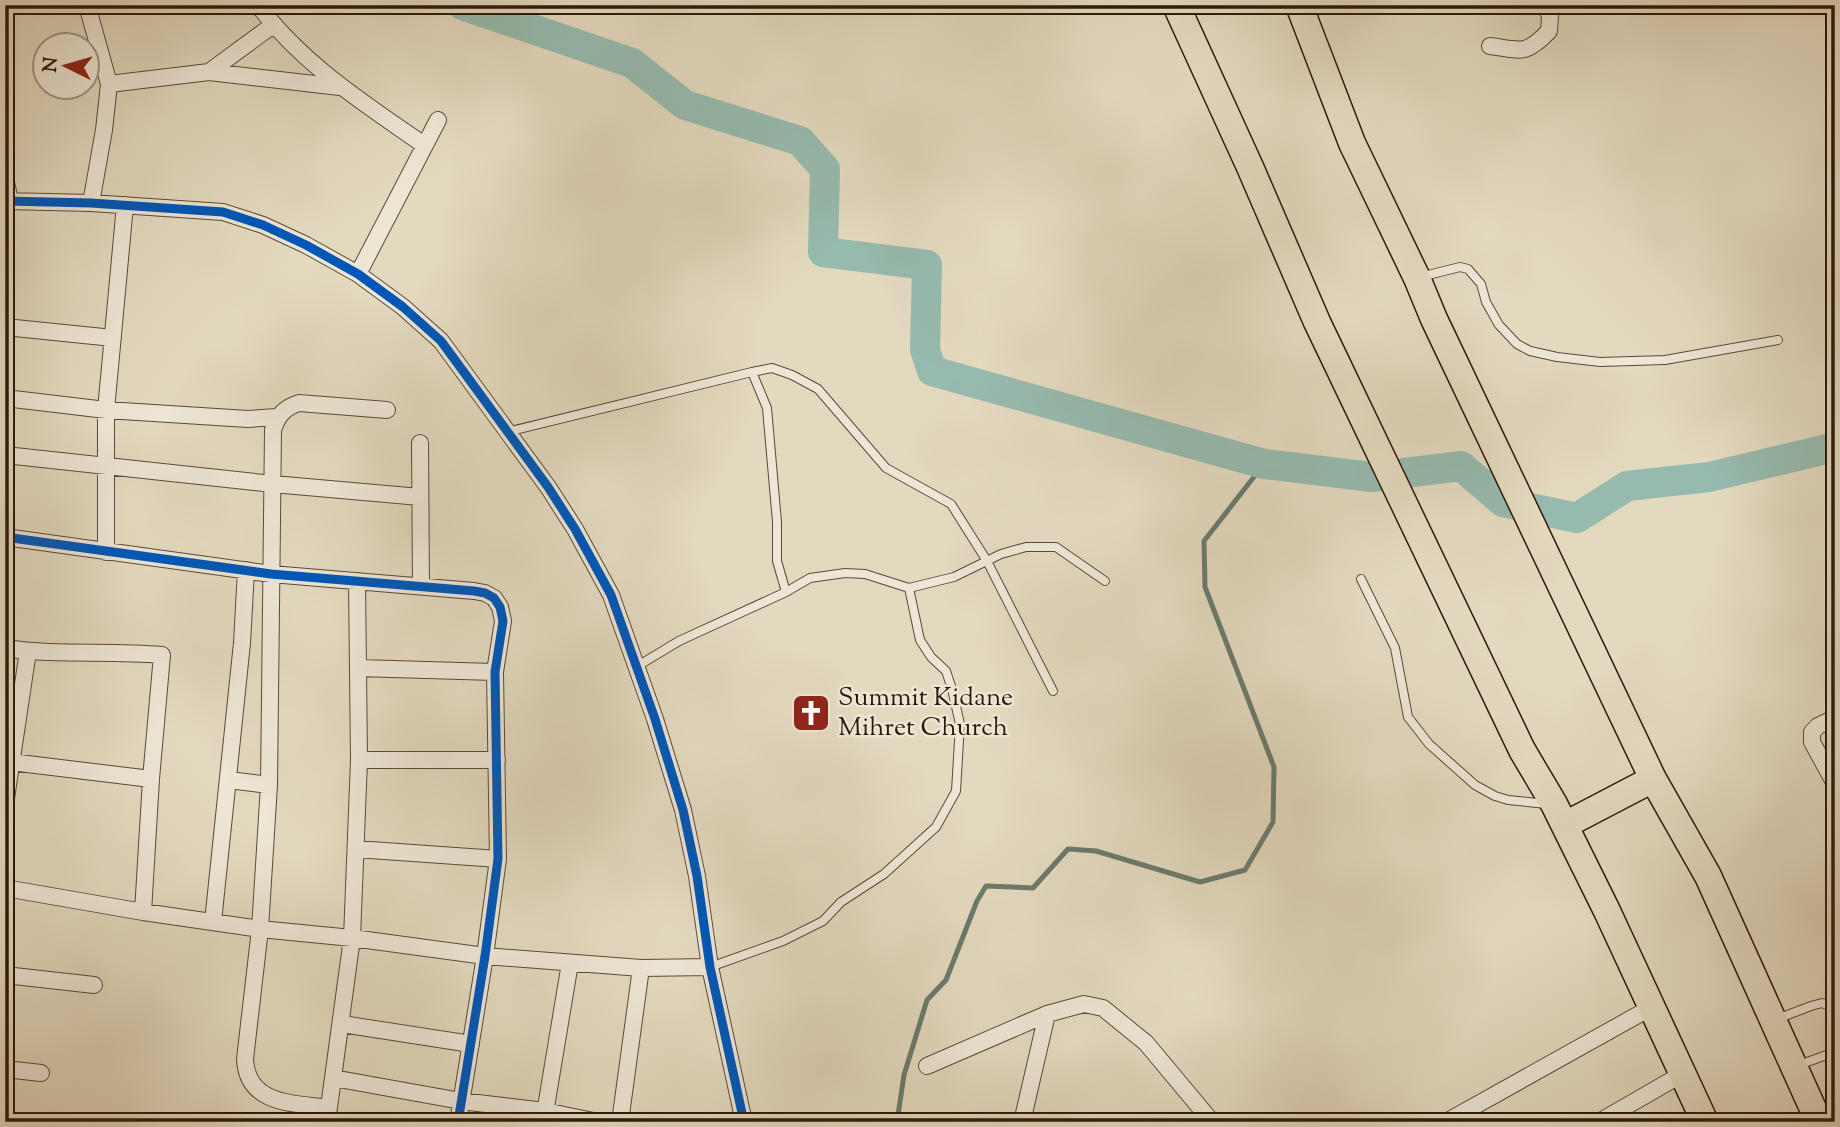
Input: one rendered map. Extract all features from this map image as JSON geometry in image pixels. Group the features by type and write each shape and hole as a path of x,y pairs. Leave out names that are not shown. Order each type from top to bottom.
{"highway":[{"path":"1176,5 1317,323 1522,750 1559,815 1607,911 1705,1122"},
{"path":"1299,5 1352,144 1418,278 1434,319 1653,779 1708,876 1819,1122"},
{"path":"1559,815 1653,779"}],"street":[{"path":"88,5 109,83 91,203"},
{"path":"258,5 273,25 340,87 424,145"},
{"path":"1490,46 1525,50 1537,43 1549,31 1550,16 1545,5"},
{"path":"209,72 273,25"},
{"path":"109,83 209,72 340,87"},
{"path":"358,274 438,120"},
{"path":"5,178 8,201 91,203 223,212 263,225 358,274 403,307 441,341 548,487 575,529 611,595 663,743 683,810 697,876 710,967 744,1122"},
{"path":"106,552 106,410 125,205"},
{"path":"5,327 113,338"},
{"path":"5,398 106,410 247,419 277,417"},
{"path":"357,581 359,760 352,938 328,1115 264,1096 245,1072 260,929 269,786 273,430 277,417 287,407 299,403 387,410"},
{"path":"420,443 421,585"},
{"path":"5,454 420,498"},
{"path":"5,537 271,574 474,591 494,598 500,607 503,621 495,672 498,859 458,1122"},
{"path":"213,922 242,643 246,570"},
{"path":"5,648 28,652 133,652 162,655 143,912"},
{"path":"5,805 28,652"},
{"path":"358,668 495,672"},
{"path":"1835,718 1812,732 1812,742 1835,784"},
{"path":"359,760 496,760"},
{"path":"11,762 151,779"},
{"path":"229,780 269,786"},
{"path":"356,849 498,859"},
{"path":"5,888 260,929 485,956 641,968 710,967"},
{"path":"545,1117 570,963"},
{"path":"620,1122 641,968"},
{"path":"5,975 94,985"},
{"path":"927,1066 1047,1014 1084,1004 1103,1008 1146,1043 1212,1122"},
{"path":"1446,1122 1651,1007"},
{"path":"1022,1122 1047,1014"},
{"path":"342,1024 471,1044"},
{"path":"5,1069 41,1073"},
{"path":"1599,1122 1684,1073"},
{"path":"333,1078 545,1117 598,1122"}],"lane":[{"path":"1418,278 1460,267 1468,269 1481,285 1486,302 1499,325 1517,344 1530,351 1557,357 1600,362 1665,360 1778,340"},
{"path":"508,432 752,372 772,368 792,375 818,389 886,468 951,505 987,562 1054,691"},
{"path":"752,372 767,408 777,522 777,561 786,592"},
{"path":"635,667 679,641 786,592 810,578 845,573 865,574 909,588 954,577 1000,554 1026,547 1056,547 1105,581"},
{"path":"1361,579 1395,648 1408,717 1429,744 1475,785 1495,796 1559,815"},
{"path":"710,967 783,941 823,921 841,902 884,874 936,827 956,791 960,724 952,689 946,671 931,657 920,639 909,588"},
{"path":"1773,1021 1822,1003 1829,1006 1835,1024"},
{"path":"1793,1067 1835,1052"}],"waterway":[{"path":"462,5 632,63 685,105 800,141 825,169 823,252 927,265 925,350 932,371 1264,464 1372,477 1461,466 1503,502 1577,518 1627,486 1709,477 1835,447"},
{"path":"897,1122 904,1075 927,1000 946,980 977,901 986,886 1033,888 1068,849 1096,851 1200,882 1245,870 1273,822 1274,767 1205,587 1204,541 1264,464"}],"cycle path":[{"path":"5,201 91,203 223,212 263,225 358,274 403,307 441,341 548,487 575,529 611,595 655,719 683,810 697,876 710,967 744,1122"},
{"path":"5,537 271,574 474,591 494,598 500,607 503,621 495,672 498,859 458,1122"}],"place":[{"name":"Summit Kidane Mihret Church","path":"811,713"}]}
